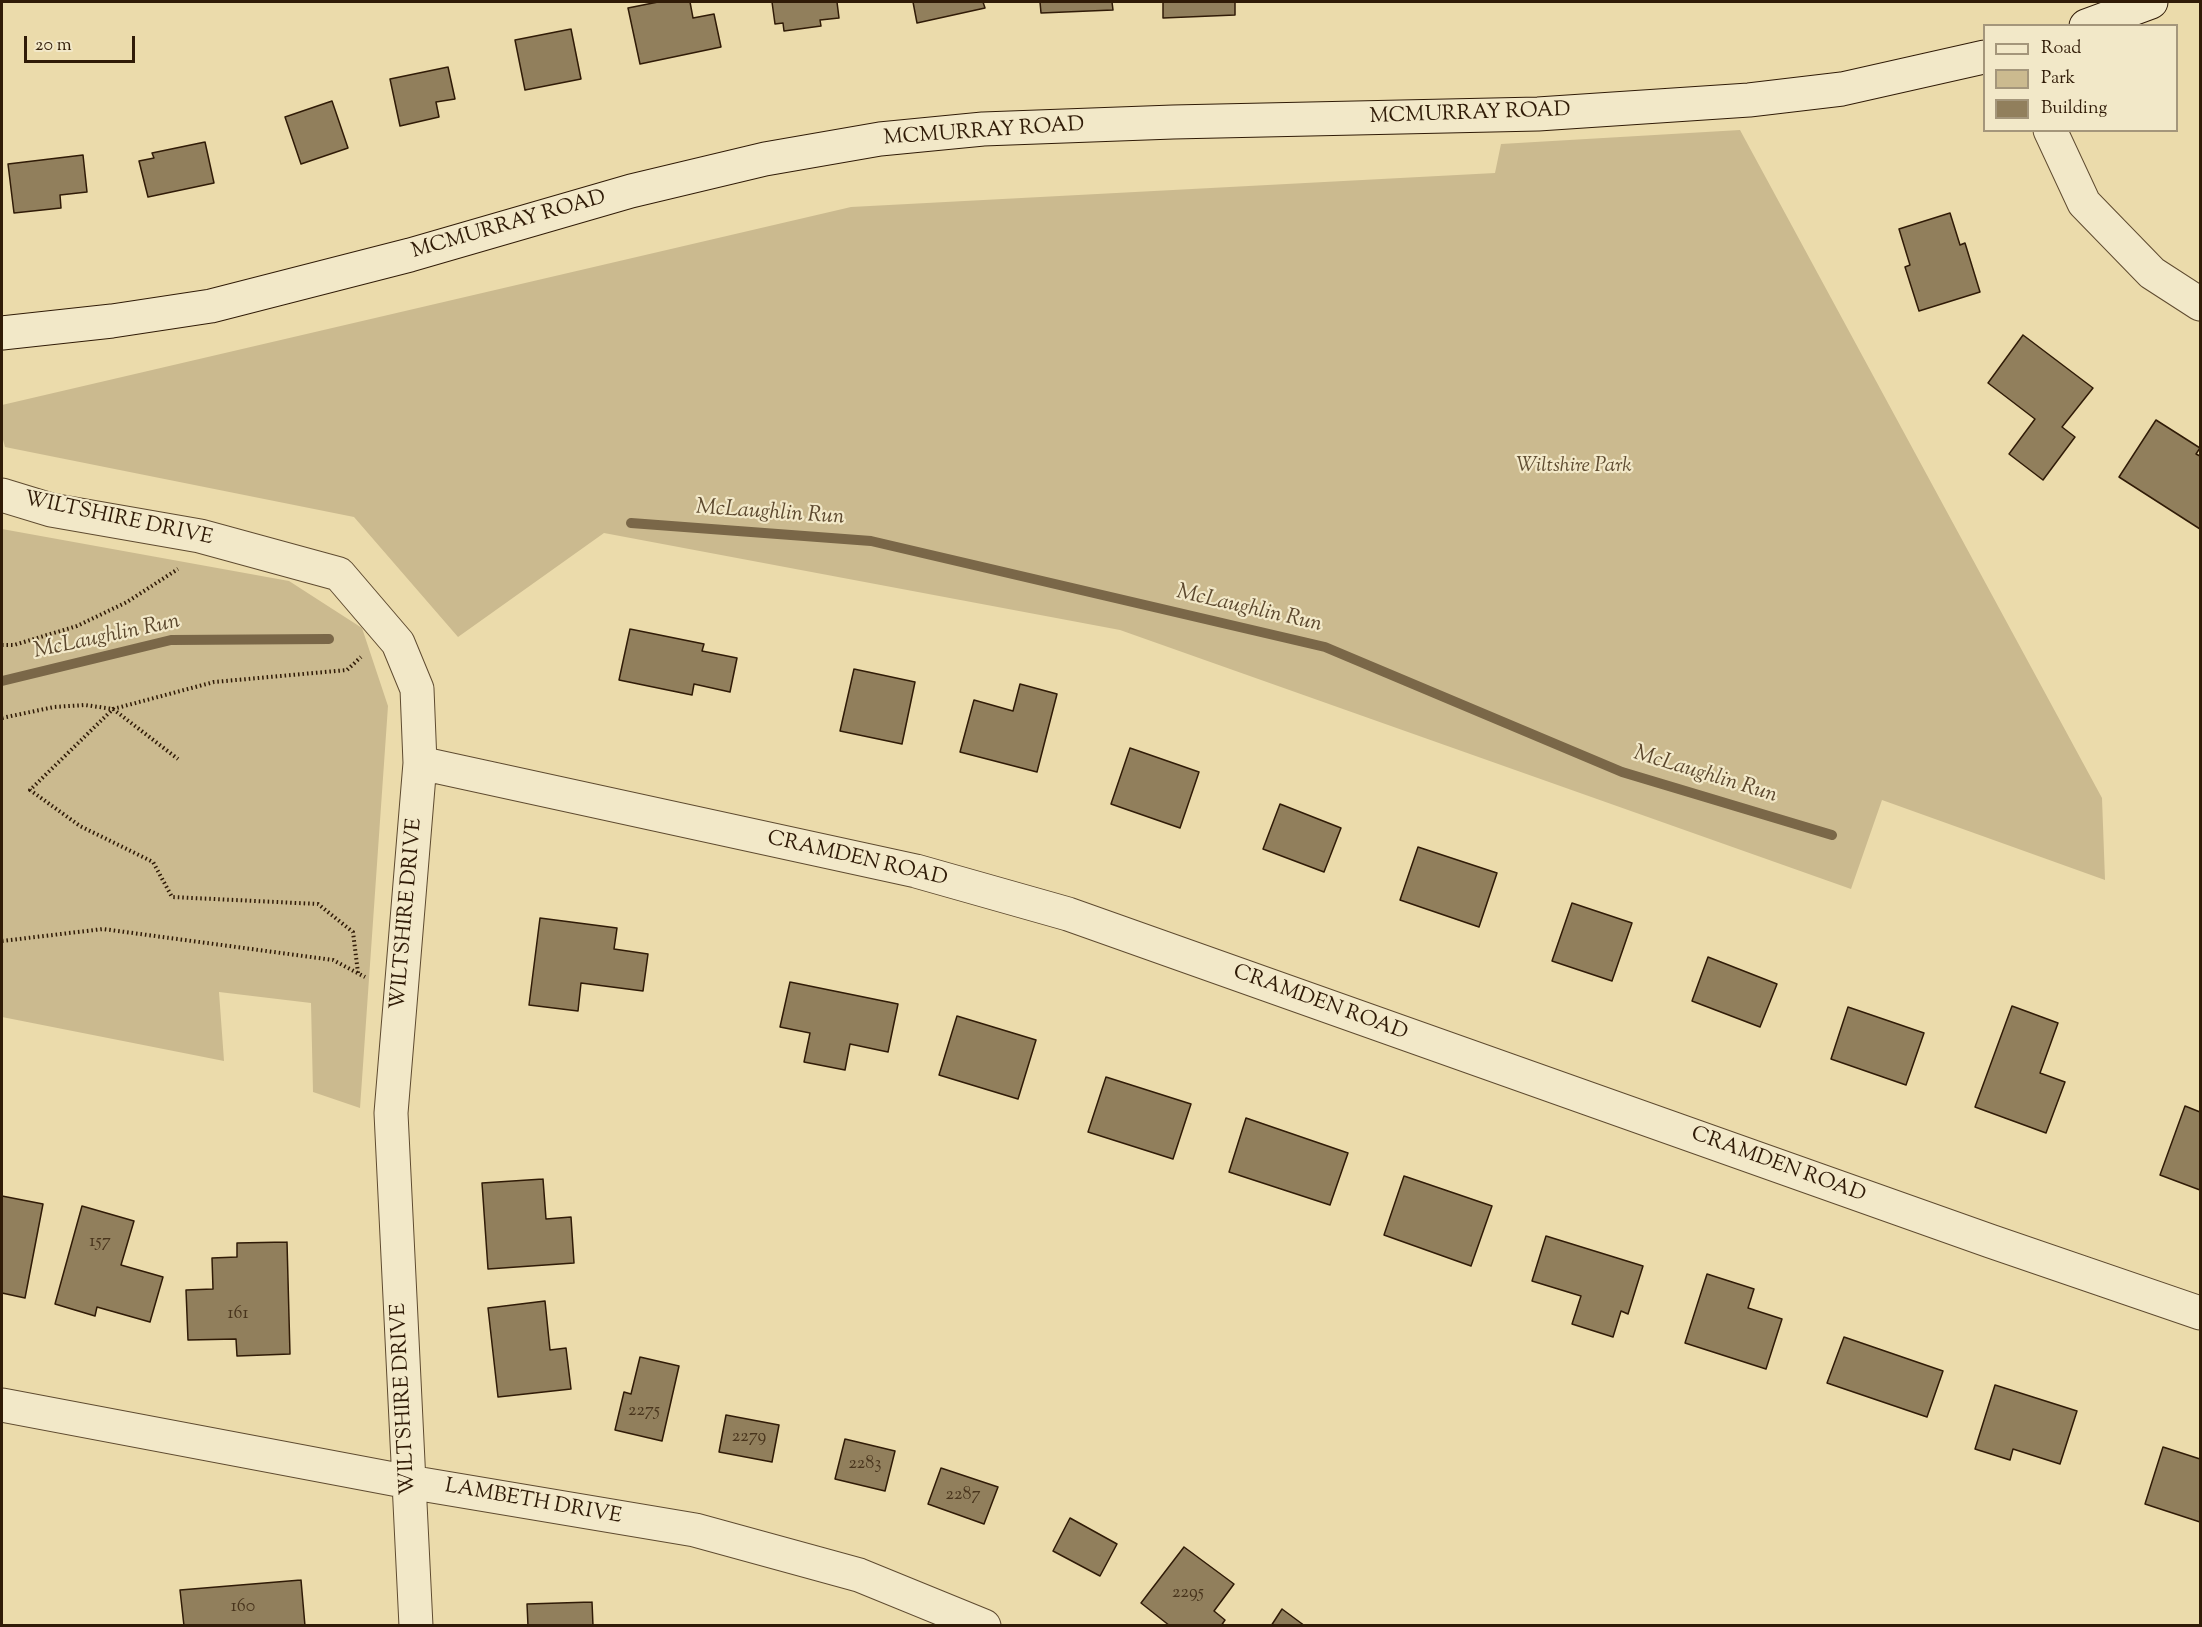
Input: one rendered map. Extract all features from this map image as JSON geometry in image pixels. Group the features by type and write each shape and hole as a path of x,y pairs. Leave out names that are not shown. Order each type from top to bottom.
{"street":[{"path":"2091,24 2151,2"},
{"name":"MCMURRAY ROAD","path":"2,333 112,321 211,306 410,255 631,191 765,159 880,140 983,129 1173,122 1538,114 1749,100 1842,89 1983,57"},
{"path":"2051,132 2084,204 2152,273 2200,304"},
{"name":"WILTSHIRE DRIVE","path":"2,495 51,510 200,536 339,574 398,643 417,689 420,763 391,1113 416,1626"},
{"name":"CRAMDEN ROAD","path":"420,763 916,871 1068,914 1978,1237 2200,1313"},
{"name":"LAMBETH DRIVE","path":"2,1405 409,1482 694,1530 859,1575 984,1626"}],"path":[{"path":"2,645 14,645 77,626 127,602 179,569 196,552 200,536"},
{"path":"2,718 54,707 85,705 113,709 214,682 346,670 369,650"},
{"path":"113,709 178,759"},
{"path":"113,709 30,790 80,826 153,862 172,897 318,904 353,932 358,974"},
{"path":"2,941 103,929 333,960 401,996"}],"green space":[{"name":"Wiltshire Park","path":"1740,130 2102,798 2105,880 1882,800 1851,889 1120,630 604,533 458,637 354,517 5,447 2,436 2,405 851,207 1495,173 1501,144"},
{"path":"2,529 289,581 362,628 388,706 360,1108 313,1092 311,1003 219,992 224,1061 2,1017"}],"building":[{"path":"658,2 690,2 693,18 714,14 721,47 640,64 628,8"},
{"path":"772,2 837,2 839,18 820,20 821,26 784,31 783,23 775,24"},
{"path":"913,2 983,2 985,8 917,23"},
{"path":"1040,2 1112,2 1113,10 1041,13"},
{"path":"1163,2 1235,2 1235,15 1163,18"},
{"path":"571,29 581,79 525,90 515,40"},
{"path":"448,67 455,99 436,102 439,117 400,126 390,79"},
{"path":"332,101 348,148 301,164 285,117"},
{"path":"205,142 214,183 148,197 139,161 154,158 152,153"},
{"path":"83,155 87,192 60,195 61,208 14,213 8,164"},
{"path":"1950,213 1960,245 1965,243 1980,292 1919,311 1905,267 1910,265 1899,229"},
{"path":"2023,335 2093,388 2062,427 2075,437 2043,480 2009,454 2035,419 1988,383"},
{"path":"2156,420 2200,448 2196,454 2200,456 2200,529 2119,477"},
{"path":"630,629 704,644 702,651 737,658 730,692 694,684 692,695 619,680"},
{"path":"854,669 915,682 902,744 840,731"},
{"path":"1020,684 1057,694 1037,772 960,752 974,700 1013,711"},
{"path":"1130,748 1199,772 1180,828 1111,804"},
{"path":"1280,804 1341,828 1324,872 1263,849"},
{"path":"1418,847 1497,873 1479,927 1400,900"},
{"path":"1572,903 1632,923 1612,981 1552,961"},
{"path":"540,918 617,928 614,949 648,954 643,991 581,983 578,1011 529,1005"},
{"path":"1708,957 1777,984 1760,1027 1692,1001"},
{"path":"790,982 898,1004 888,1052 850,1044 845,1070 804,1062 810,1033 780,1027"},
{"path":"2012,1006 2058,1023 2040,1073 2065,1082 2046,1133 1975,1107"},
{"path":"1848,1007 1924,1033 1906,1085 1831,1059"},
{"path":"957,1016 1036,1040 1018,1099 939,1075"},
{"path":"1106,1077 1191,1104 1173,1159 1088,1132"},
{"path":"2185,1106 2200,1112 2200,1190 2160,1175"},
{"path":"1246,1118 1348,1153 1330,1205 1229,1172"},
{"path":"1404,1176 1492,1206 1471,1266 1384,1235"},
{"path":"543,1179 546,1219 571,1217 574,1263 488,1269 482,1183"},
{"path":"2,1196 43,1204 25,1298 2,1293"},
{"path":"82,1206 134,1221 121,1265 163,1277 150,1322 97,1307 95,1316 55,1304"},
{"path":"1546,1236 1643,1266 1628,1314 1621,1311 1613,1337 1572,1324 1581,1296 1532,1281"},
{"path":"287,1242 290,1354 237,1356 236,1339 188,1340 186,1290 213,1289 212,1258 237,1257 237,1243"},
{"path":"1707,1274 1754,1289 1748,1308 1782,1319 1766,1369 1685,1343"},
{"path":"545,1301 550,1350 566,1348 571,1389 498,1397 488,1308"},
{"path":"1844,1337 1943,1371 1927,1417 1827,1383"},
{"path":"640,1357 679,1366 662,1441 615,1430 624,1392 631,1394"},
{"path":"1995,1385 2077,1411 2060,1464 2013,1449 2010,1460 1975,1449"},
{"path":"726,1415 779,1425 772,1462 719,1452"},
{"path":"845,1439 895,1451 885,1491 835,1479"},
{"path":"2163,1447 2200,1459 2200,1522 2145,1504"},
{"path":"941,1468 998,1487 984,1524 928,1504"},
{"path":"1070,1518 1117,1544 1100,1576 1053,1551"},
{"path":"1184,1547 1234,1584 1214,1611 1225,1620 1221,1626 1170,1626 1141,1603"},
{"path":"301,1580 305,1626 184,1626 180,1590"},
{"path":"592,1602 593,1626 528,1626 527,1604"},
{"path":"1282,1609 1305,1626 1271,1626"}],"waterway":[{"name":"McLaughlin Run","path":"631,523 871,541 1325,647 1622,772 1832,835"},
{"name":"McLaughlin Run","path":"2,681 171,640 329,639"}]}
